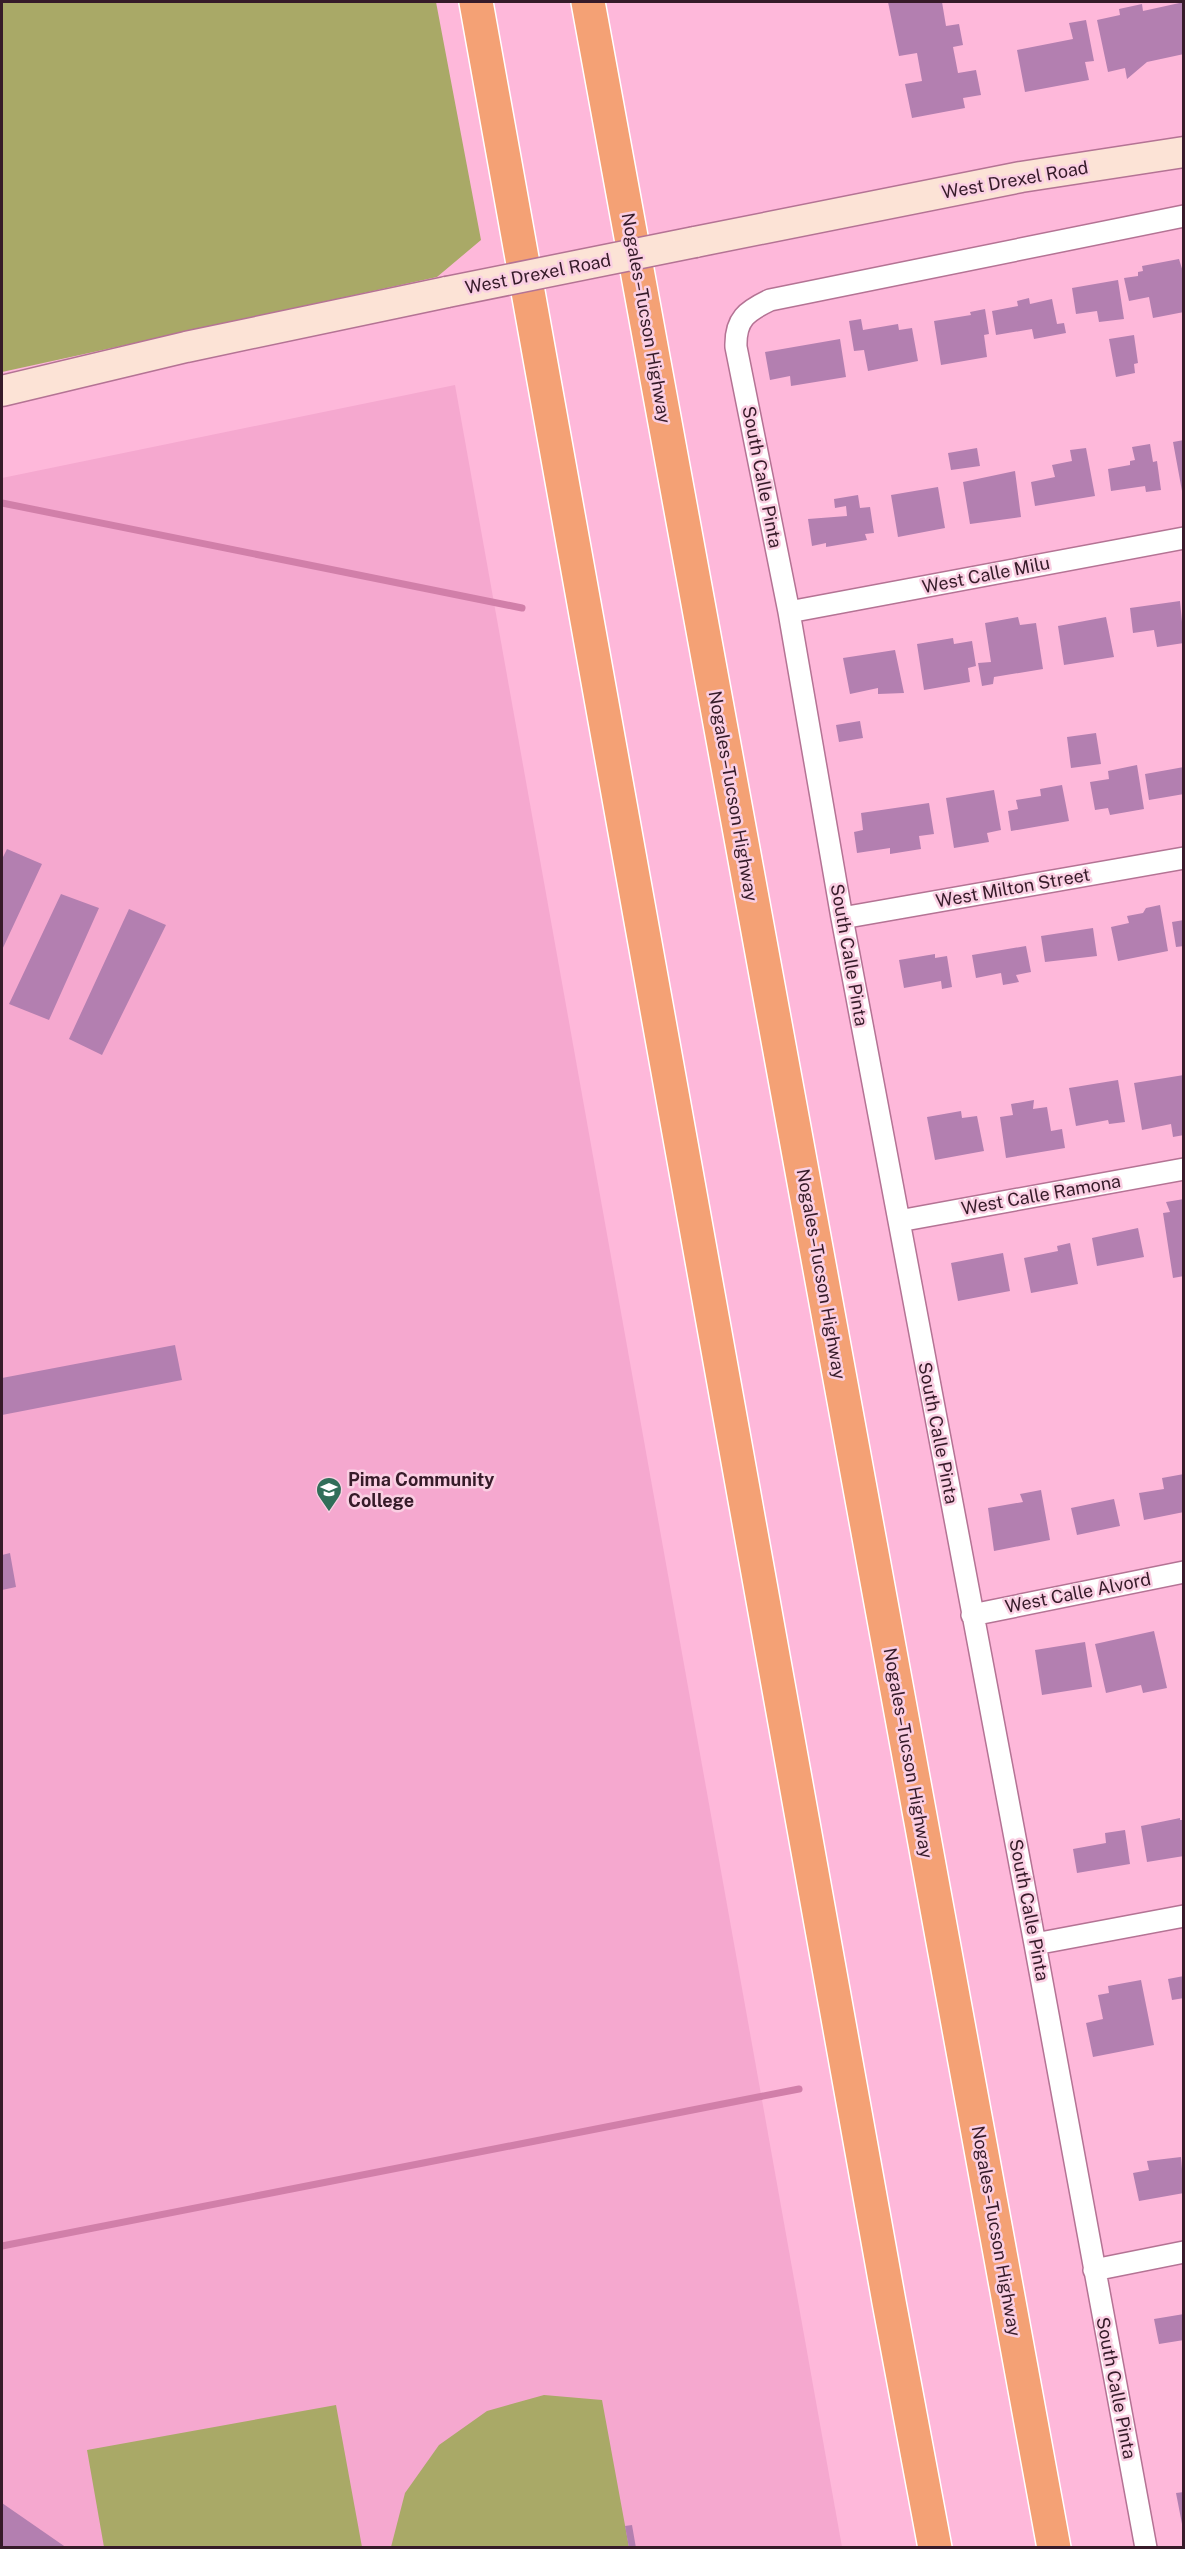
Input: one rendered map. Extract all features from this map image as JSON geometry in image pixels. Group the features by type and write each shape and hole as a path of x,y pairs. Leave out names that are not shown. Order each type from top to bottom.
{"highway":[{"path":"476,2 935,2547"},
{"name":"Nogales–Tucson Highway","path":"588,2 1054,2547"}],"street":[{"name":"West Drexel Road","path":"2,391 175,349 695,242 1021,177 1184,153"},
{"name":"South Calle Pinta","path":"1146,2547 842,918 789,612 736,347 736,333 742,319 753,308 770,300 1184,216"},
{"name":"West Calle Milu","path":"789,612 1184,538"},
{"name":"West Milton Street","path":"842,918 1184,858"},
{"name":"West Calle Ramona","path":"899,1221 1184,1169"},
{"name":"West Calle Alvord","path":"972,1615 1184,1572"},
{"path":"1035,1944 1184,1916"},
{"path":"1094,2270 1184,2252"}],"shaded area":[{"path":"2,2 436,2 481,240 437,277 2,372"},
{"name":"Pima Community College","path":"455,385 842,2547 2,2548 2,478"},
{"path":"544,2395 602,2400 629,2547 391,2547 405,2493 439,2445 487,2411"},
{"path":"336,2405 362,2547 104,2547 87,2450"}],"building":[{"path":"888,2 942,2 946,26 959,24 963,45 953,47 958,73 976,70 981,95 963,98 965,108 912,118 905,84 922,81 917,53 899,56"},
{"path":"1184,2 1184,54 1147,62 1127,79 1125,68 1108,72 1097,20 1120,15 1119,9 1142,4 1143,11"},
{"path":"1086,20 1094,61 1085,62 1089,80 1025,92 1017,50 1073,39 1069,23"},
{"path":"1179,259 1184,275 1184,312 1153,318 1149,297 1129,301 1124,278 1138,276 1138,272 1143,271 1142,266"},
{"path":"1118,280 1124,319 1099,322 1097,311 1076,314 1072,288"},
{"path":"1029,298 1030,304 1052,299 1057,324 1064,323 1066,333 1034,339 1032,329 996,335 992,311 1018,306 1017,301"},
{"path":"985,309 989,334 984,335 987,357 941,365 934,321 971,315 970,312"},
{"path":"861,319 863,330 898,324 899,330 912,328 918,361 868,371 864,350 854,351 849,321"},
{"path":"1134,335 1138,363 1134,364 1135,373 1116,377 1109,339"},
{"path":"840,339 846,377 791,386 790,376 770,380 765,352"},
{"path":"1184,440 1184,491 1182,491 1173,442"},
{"path":"1150,444 1153,462 1157,461 1161,490 1146,492 1145,486 1111,491 1108,469 1130,465 1130,461 1135,460 1132,447"},
{"path":"977,448 980,466 951,470 948,453"},
{"path":"1086,448 1095,496 1035,506 1031,482 1055,477 1052,465 1072,461 1070,450"},
{"path":"1015,471 1021,517 970,524 963,482"},
{"path":"938,487 945,528 898,537 891,495"},
{"path":"858,495 860,508 870,507 874,533 865,534 867,540 826,547 826,543 812,546 808,519 847,516 846,506 835,508 834,499"},
{"path":"1180,601 1184,643 1157,647 1154,630 1133,633 1130,608"},
{"path":"1018,617 1020,625 1036,623 1043,669 994,677 993,684 982,686 978,663 991,662 985,623"},
{"path":"1106,617 1114,657 1064,665 1058,626"},
{"path":"953,638 954,644 972,641 976,666 968,668 970,682 924,690 917,644"},
{"path":"895,650 904,693 878,694 878,688 850,694 843,658"},
{"path":"860,721 863,738 839,742 836,725"},
{"path":"1096,733 1101,764 1071,768 1067,737"},
{"path":"1137,765 1144,809 1110,815 1108,808 1095,810 1090,782 1109,779 1108,771"},
{"path":"1184,767 1184,794 1149,800 1145,774"},
{"path":"1062,785 1069,821 1011,831 1008,811 1018,809 1016,800 1041,796 1040,789"},
{"path":"994,790 1001,830 987,833 989,842 954,848 946,798"},
{"path":"929,803 934,834 919,836 921,849 890,854 890,848 857,853 854,832 863,830 861,813"},
{"path":"7,849 42,864 2,950 2,859"},
{"path":"61,894 99,908 49,1020 9,1004"},
{"path":"1160,905 1168,951 1118,961 1111,927 1129,923 1127,916 1143,913 1146,908"},
{"path":"129,909 166,925 102,1055 69,1039"},
{"path":"1184,920 1184,946 1176,947 1172,922"},
{"path":"1093,928 1097,956 1045,962 1041,936"},
{"path":"1026,946 1031,972 1016,975 1019,982 1003,985 1001,973 976,978 972,955"},
{"path":"935,954 935,958 947,956 952,987 942,989 941,981 904,988 899,960"},
{"path":"1184,1075 1184,1135 1173,1137 1171,1124 1142,1130 1134,1083"},
{"path":"1118,1080 1125,1122 1109,1124 1108,1120 1076,1126 1069,1088"},
{"path":"1034,1100 1033,1109 1047,1107 1051,1131 1062,1129 1065,1148 1006,1158 1000,1117 1013,1115 1011,1104"},
{"path":"961,1111 962,1118 977,1116 984,1151 935,1160 927,1117"},
{"path":"1184,1199 1184,1276 1173,1278 1163,1213 1170,1212 1166,1202"},
{"path":"1138,1228 1144,1257 1097,1266 1092,1238"},
{"path":"1070,1243 1078,1284 1031,1293 1024,1258 1058,1251 1057,1246"},
{"path":"1003,1253 1010,1291 958,1301 951,1263"},
{"path":"175,1345 182,1380 2,1415 2,1378"},
{"path":"1184,1474 1184,1512 1144,1520 1139,1493 1164,1489 1162,1478"},
{"path":"1041,1490 1050,1540 994,1551 988,1508 1023,1502 1020,1494"},
{"path":"1114,1499 1120,1526 1077,1535 1071,1508"},
{"path":"10,1553 16,1587 2,1590 2,1555"},
{"path":"1154,1631 1167,1688 1143,1693 1141,1685 1106,1693 1095,1644"},
{"path":"1085,1642 1092,1687 1042,1695 1035,1650"},
{"path":"1180,1818 1184,1820 1184,1856 1147,1862 1141,1826"},
{"path":"1125,1830 1130,1864 1077,1873 1073,1849 1106,1843 1105,1833"},
{"path":"1184,1976 1184,1998 1172,2000 1168,1979"},
{"path":"1141,1980 1154,2045 1093,2057 1086,2023 1103,2019 1098,1995 1109,1993 1108,1986"},
{"path":"1181,2157 1184,2193 1139,2201 1133,2173 1149,2170 1147,2161"},
{"path":"1184,2314 1184,2340 1159,2344 1154,2319"},
{"path":"1184,2492 1184,2524 1182,2524 1176,2493"},
{"path":"2,2503 67,2548 2,2548"},
{"path":"632,2525 636,2548 629,2548 625,2526"}],"waterway":[{"path":"2,503 522,608"},
{"path":"2,2246 799,2089"}],"place":[{"name":"Pima Community College","path":"329,1513"}]}
